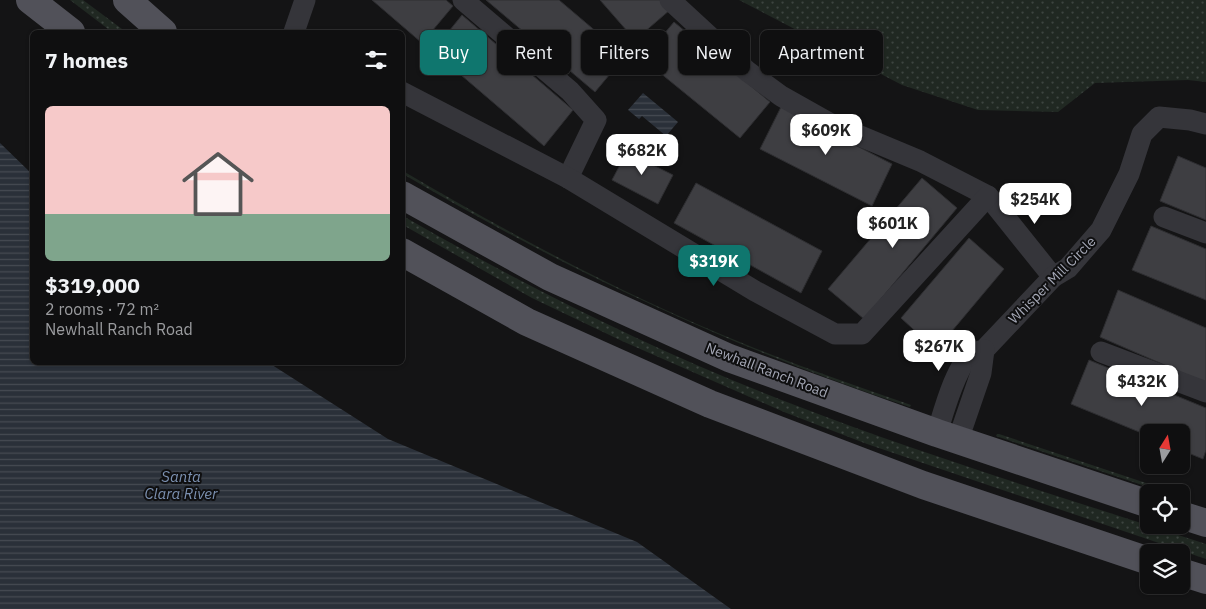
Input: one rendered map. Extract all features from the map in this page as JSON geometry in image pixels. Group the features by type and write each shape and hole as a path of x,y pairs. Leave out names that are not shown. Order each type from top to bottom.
{"main road":[{"path":"30,0 68,30"},
{"path":"127,0 161,30"},
{"name":"Newhall Ranch Road","path":"405,197 550,277 729,358 947,437 1140,501"},
{"path":"405,254 527,322 710,404 922,485 1140,558"},
{"path":"1190,518 1206,523"},
{"path":"1190,575 1206,580"}],"street":[{"path":"295,30 305,0"},
{"path":"463,0 570,91 596,120 568,178"},
{"path":"670,0 747,71 781,96 829,123 920,161 988,196 1053,277"},
{"path":"405,94 568,178 755,291 835,334 862,334 988,196"},
{"name":"Whisper Mill Circle","path":"947,437 981,373 984,350 1053,277 1068,268 1101,230 1129,174 1142,134 1159,117 1190,120 1206,124"},
{"path":"1164,217 1206,234"},
{"path":"1101,352 1206,392"}],"shaded area":[{"path":"70,0 83,0 123,30 109,30"},
{"path":"739,0 1206,0 1206,82 1188,80 1095,83 1058,112 978,110 902,85 883,75 883,30 797,30"},
{"path":"405,172 529,242 659,307 767,353 911,405 910,407 843,384 713,332 650,304 588,274 464,209 405,175"},
{"path":"405,217 548,295 648,343 749,387 901,444 1140,523 1140,534 1175,534 1206,544 1206,559 1190,554 1190,544 1162,544 867,444 784,412 622,341 532,298 405,226"},
{"path":"999,434 1149,484 1140,484 996,436"}],"water":[{"path":"643,93 678,122 666,136 642,116 639,119 628,110"},
{"name":"Santa Clara River","path":"0,143 30,172 30,365 272,365 388,439 637,542 731,609 0,609"}],"building":[{"path":"372,0 446,0 453,6 433,30 420,30 420,41"},
{"path":"486,0 559,0 594,30 581,30 581,75 609,75 595,92 571,72 571,30 522,30"},
{"path":"600,0 663,0 671,9 647,30 626,30"},
{"path":"462,15 480,30 450,30"},
{"path":"674,22 684,30 678,30 678,75 738,75 770,102 740,138 663,75 668,75 667,30"},
{"path":"487,36 497,45 497,75 532,75 573,110 544,146 461,75 487,75"},
{"path":"781,107 892,164 872,206 760,149"},
{"path":"630,146 648,155 645,161 673,175 658,204 612,180"},
{"path":"1178,156 1206,168 1206,220 1160,201"},
{"path":"922,178 957,208 864,319 828,289"},
{"path":"696,183 822,251 801,293 674,223"},
{"path":"1151,226 1206,249 1206,300 1132,270"},
{"path":"969,238 1004,269 936,350 901,318"},
{"path":"1118,290 1206,328 1206,383 1100,337"},
{"path":"1089,360 1206,408 1206,450 1203,459 1190,454 1190,424 1140,424 1140,432 1071,404"}]}
